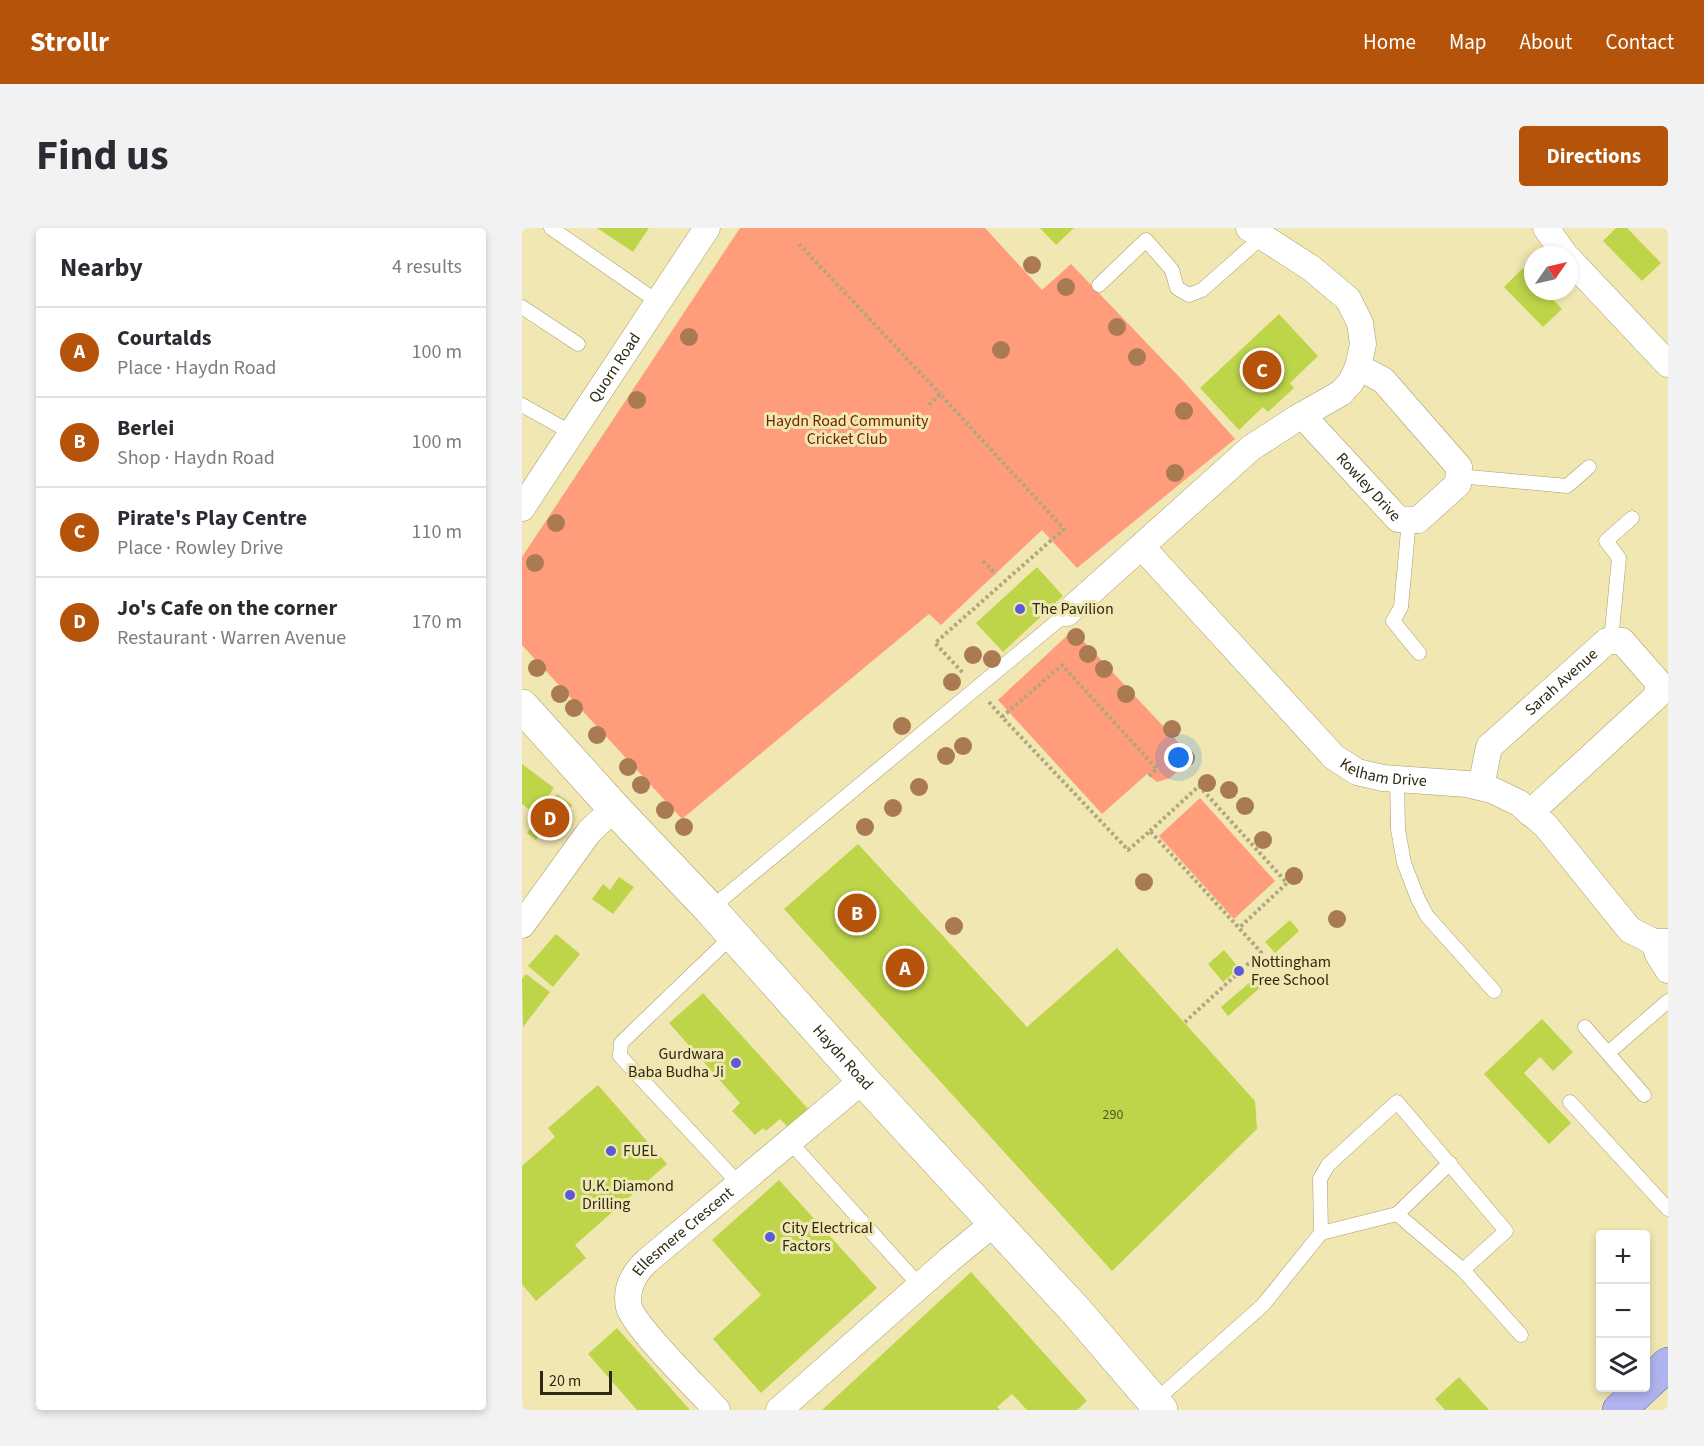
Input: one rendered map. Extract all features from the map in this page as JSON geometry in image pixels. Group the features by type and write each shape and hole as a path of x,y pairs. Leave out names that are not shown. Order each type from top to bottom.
{"main road":[{"path":"1650,1380 1668,1364"},
{"path":"1619,1410 1638,1392"}],"street":[{"name":"Quorn Road","path":"522,508 707,228"},
{"path":"1546,228 1559,246"},
{"path":"1067,613 1251,448 1341,393 1351,382 1358,367 1363,344 1360,323 1348,299 1311,268 1255,233"},
{"path":"1578,269 1668,364"},
{"path":"1358,367 1383,380 1459,467 1458,476"},
{"name":"Rowley Drive","path":"1302,415 1398,519 1418,520 1458,484 1458,476"},
{"name":"Kelham Drive","path":"1142,547 1334,758 1357,772 1397,779 1467,784 1492,790 1510,799 1546,826 1630,930 1661,942 1658,954 1668,970"},
{"name":"Sarah Avenue","path":"1481,787 1489,747 1607,641 1622,641 1663,690 1530,813"},
{"name":"Haydn Road","path":"522,706 614,808 711,909 863,1080 1077,1312 1158,1406"},
{"path":"522,925 589,832 614,808"},
{"name":"Ellesmere Crescent","path":"717,1410 638,1324 629,1306 628,1296 634,1276 640,1268 863,1080"},
{"path":"779,1410 994,1223"}],"lane":[{"path":"551,228 658,302"},
{"path":"1099,285 1146,240 1172,270 1177,288 1189,296 1202,290 1255,233"},
{"path":"522,307 578,344"},
{"path":"522,405 572,433"},
{"path":"1458,476 1567,486 1589,467"},
{"path":"1611,641 1619,558 1606,541 1632,518"},
{"path":"1409,520 1401,608 1393,621 1419,653"},
{"path":"711,909 1067,613"},
{"path":"1397,779 1400,840 1404,863 1418,899 1427,915 1494,991"},
{"path":"733,935 621,1043 620,1056 740,1185"},
{"path":"1608,1053 1668,1001"},
{"path":"1585,1027 1644,1095"},
{"path":"1321,1233 1320,1179 1328,1165 1397,1102 1506,1231 1463,1270"},
{"path":"1570,1102 1668,1209"},
{"path":"790,1142 920,1286"},
{"path":"1158,1406 1263,1305 1321,1233 1397,1214 1450,1163"},
{"path":"1397,1214 1463,1270 1521,1335"}],"path":[{"path":"799,244 1064,529 946,634"},
{"path":"929,405 940,394"},
{"path":"983,561 996,574"},
{"path":"1149,776 1157,769 1062,664 1002,717 1128,850 1199,786 1287,883 1239,928"},
{"path":"1150,831 1261,952 1185,1022"}],"green space":[{"name":"Haydn Road Community Cricket Club","path":"740,228 985,228 1042,290 1071,264 1185,383 1235,439 1077,568 1042,530 941,625 929,614 682,819 522,645 522,557"},
{"path":"1073,630 1193,758 1170,778 1157,782 1147,774 1102,814 998,700"},
{"path":"1200,798 1275,881 1234,919 1159,836"}],"building":[{"path":"597,228 649,228 633,252"},
{"path":"1040,228 1074,228 1056,245"},
{"path":"1616,228 1627,228 1661,263 1642,281 1603,241"},
{"path":"1523,268 1524,300 1554,300 1562,309 1543,327 1504,287"},
{"path":"1279,314 1318,356 1290,383 1294,388 1268,412 1263,407 1239,430 1200,388"},
{"name":"The Pavilion","path":"1037,567 1063,596 1003,652 976,623"},
{"path":"522,764 554,788 535,814 522,804"},
{"path":"557,794 572,805 549,835 543,830 536,840 527,833"},
{"path":"858,844 1027,1027 1117,948 1255,1101 1257,1129 1112,1271 784,909"},
{"path":"619,877 634,887 613,914 592,899 603,884 610,890"},
{"path":"1290,920 1299,931 1275,953 1265,942"},
{"path":"556,934 580,954 553,987 528,966"},
{"path":"1224,950 1239,968 1223,982 1208,964"},
{"path":"526,974 550,992 523,1027 522,979"},
{"path":"1256,977 1263,985 1228,1016 1221,1007"},
{"name":"Gurdwara Baba Budha Ji","path":"703,993 810,1111 790,1129 780,1119 766,1131 763,1128 755,1135 732,1111 740,1103 669,1023"},
{"path":"1542,1019 1573,1052 1553,1071 1540,1057 1524,1073 1571,1123 1549,1144 1484,1074"},
{"path":"598,1085 667,1164 575,1245 586,1258 536,1301 522,1284 522,1166 555,1137 548,1128"},
{"path":"779,1180 877,1288 761,1393 713,1339 761,1295 712,1240"},
{"path":"971,1272 1087,1401 1077,1410 1027,1410 1012,1394 997,1407 1000,1410 822,1410"},
{"path":"617,1328 690,1410 637,1410 588,1354"},
{"path":"1459,1377 1489,1410 1445,1410 1435,1399"}],"place":[{"name":"Pirate's Play Centre","path":"1262,370"},
{"name":"The Pavilion","path":"1020,609"},
{"name":"Jo's Cafe on the corner","path":"550,818"},
{"name":"Berlei","path":"857,913"},
{"name":"Courtalds","path":"905,968"},
{"name":"Nottingham Free School","path":"1239,971"},
{"name":"Gurdwara Baba Budha Ji","path":"736,1063"},
{"name":"FUEL","path":"611,1151"},
{"name":"U.K. Diamond Drilling","path":"570,1195"},
{"name":"City Electrical Factors","path":"770,1237"}]}
